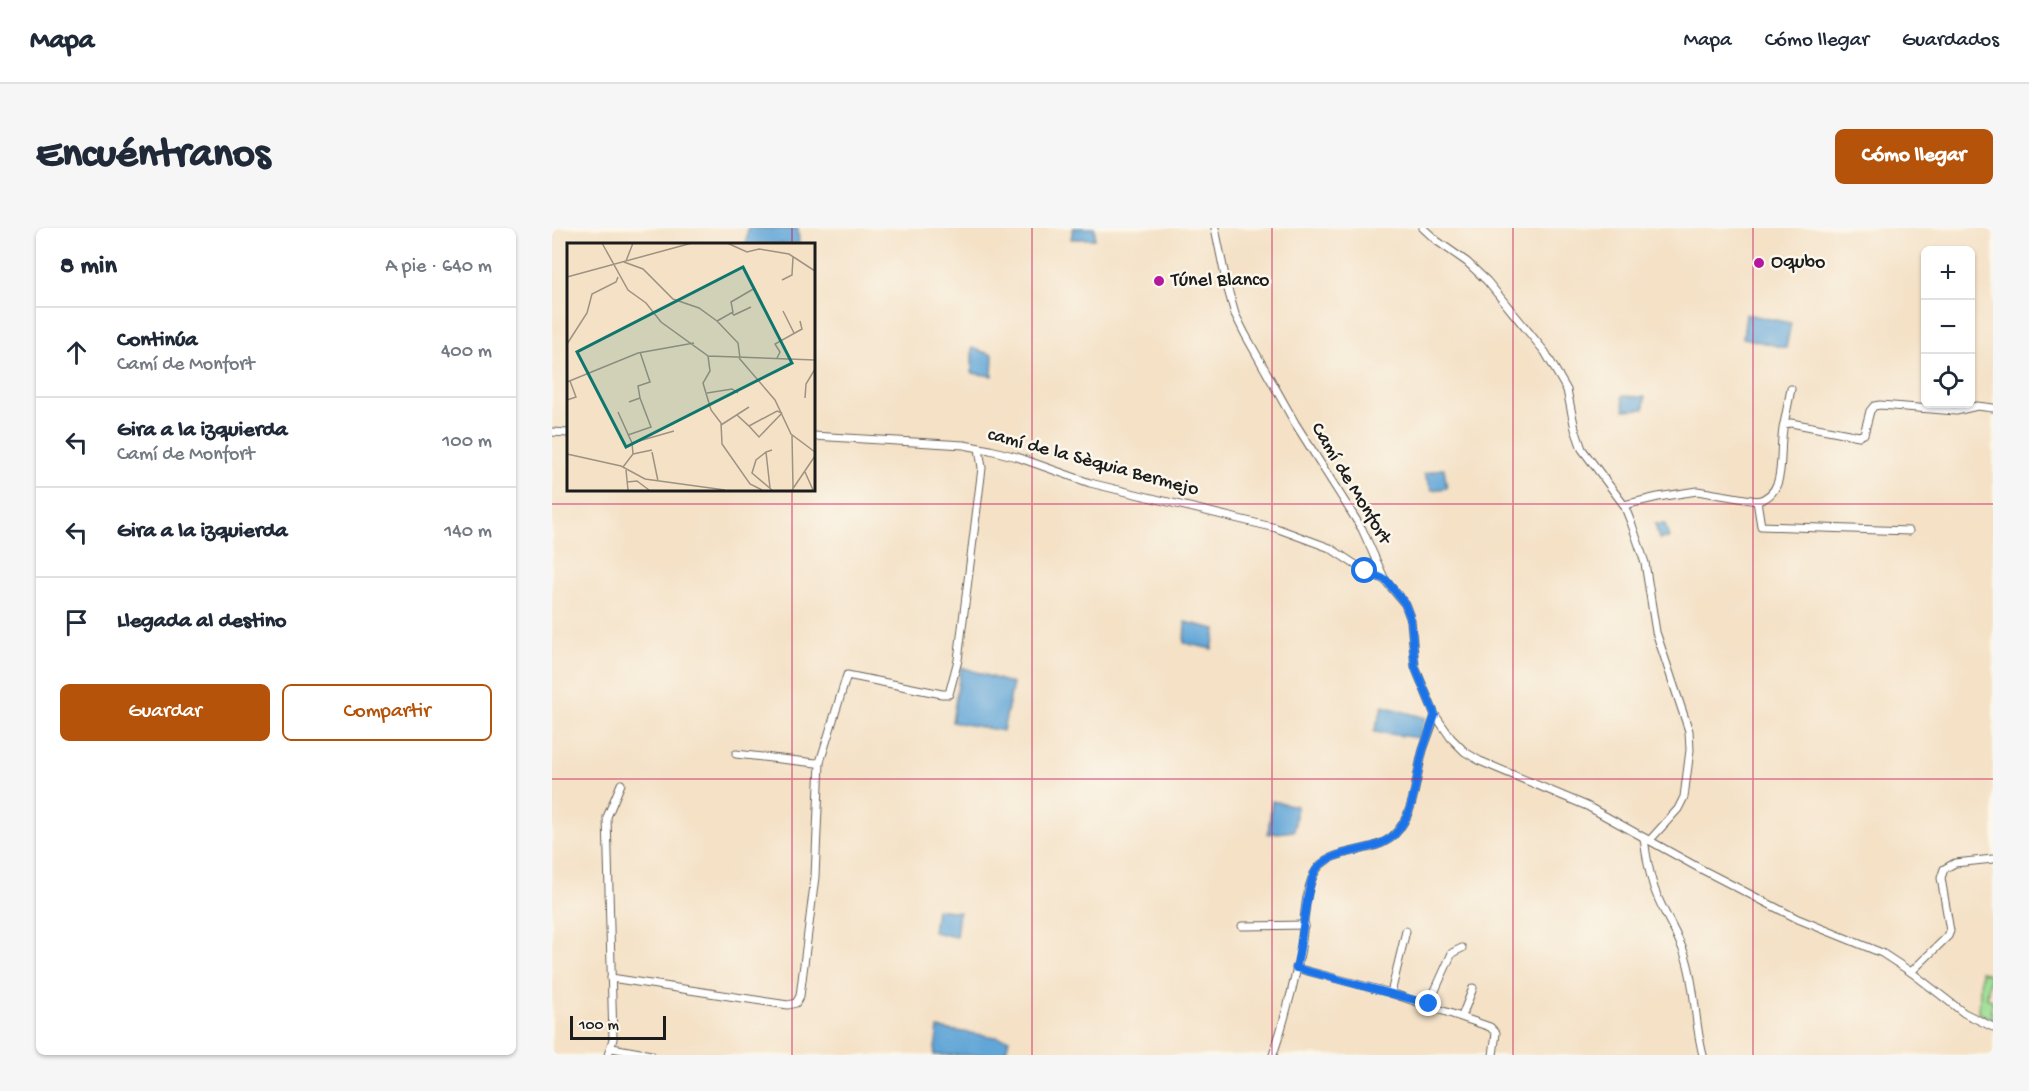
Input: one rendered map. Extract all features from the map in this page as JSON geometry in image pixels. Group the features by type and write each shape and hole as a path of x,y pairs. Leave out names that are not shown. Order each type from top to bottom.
{"street":[{"name":"Camí de Monfort","path":"1215,228 1235,314 1295,423 1362,529 1386,580 1405,604 1411,620 1415,667 1435,715 1451,738 1465,752 1480,761 1566,796 1798,919 1882,954 1911,972 1964,1013 1993,1027"},
{"path":"1423,228 1467,262 1487,281 1545,352 1567,390 1575,429 1582,448 1624,505 1645,563 1656,632 1689,731 1690,750 1683,797 1678,808 1647,839 1647,861 1654,889 1686,956 1702,1055"},
{"path":"1624,505 1697,491 1757,501 1766,499 1776,490 1779,481 1784,424 1791,390"},
{"path":"1784,424 1791,423 1859,436 1864,434 1870,411 1874,406 1956,411 1977,406 1993,408"},
{"path":"552,432 567,434"},
{"name":"camí de la Sèquia Bermejo","path":"814,436 964,445 1017,457 1090,483 1276,528 1330,548 1365,571 1386,580"},
{"path":"611,978 788,1005 796,1003 800,996 815,877 820,762 846,675 949,694 957,660 975,525 982,468 980,448"},
{"path":"1757,501 1761,526 1910,531"},
{"path":"1273,1055 1281,1033 1296,968 1310,886 1315,872 1324,861 1393,837 1411,806 1423,750 1435,715"},
{"path":"736,754 816,764 820,762"},
{"path":"621,784 607,817 611,978 610,1051 651,1055"},
{"path":"1911,972 1948,936 1950,931 1941,878 1944,869 1956,863 1993,859"},
{"path":"1242,926 1305,925"},
{"path":"1391,993 1406,931"},
{"path":"1429,1004 1452,953 1462,948"},
{"path":"1296,968 1429,1004 1490,1027 1496,1033 1493,1055"},
{"path":"1462,1016 1473,988"}],"green space":[{"path":"1981,971 1990,975 1987,998 1993,1001 1991,1009 1993,1019 1979,1013"}],"water":[{"path":"748,228 798,229 799,243 746,243"},
{"path":"1073,228 1095,228 1095,239 1071,239"},
{"path":"1746,314 1791,323 1786,348 1743,338"},
{"path":"972,348 993,355 992,376 972,373"},
{"path":"1622,396 1645,397 1644,409 1624,410"},
{"path":"1444,468 1447,488 1432,490 1424,474"},
{"path":"1655,524 1665,524 1669,538 1659,539"},
{"path":"1185,622 1216,629 1212,649 1184,643"},
{"path":"961,667 1013,684 1003,731 952,722"},
{"path":"1383,706 1426,718 1419,738 1374,732"},
{"path":"1272,801 1297,806 1294,831 1268,834"},
{"path":"936,909 959,912 956,937 933,932"},
{"path":"938,1028 1009,1039 1005,1055 934,1055"}],"place":[{"name":"Oqubo","path":"1759,263"},
{"name":"Túnel Blanco","path":"1159,281"}],"route":[{"path":"1365,571 1386,580 1405,604 1411,620 1415,667 1435,715 1423,750 1411,806 1393,837 1324,861 1315,872 1310,886 1296,968 1429,1004"}]}
